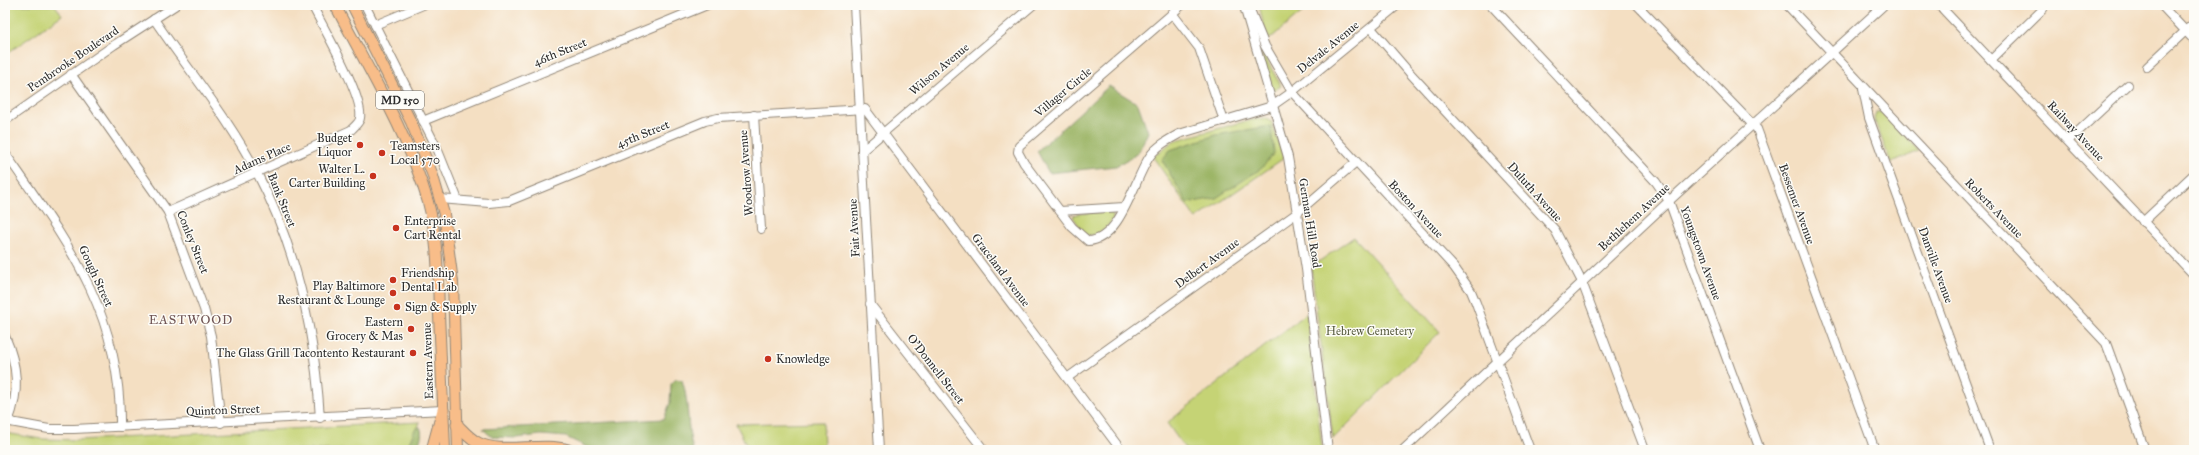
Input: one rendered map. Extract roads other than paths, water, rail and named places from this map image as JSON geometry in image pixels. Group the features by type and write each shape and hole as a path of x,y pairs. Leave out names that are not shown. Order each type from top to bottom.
{"highway":[{"path":"432,450 443,410"},
{"path":"457,425 469,438 490,447 555,447 568,450"},
{"path":"529,450 542,447"}],"main road":[{"name":"Eastern Avenue","path":"335,5 403,136 419,174 430,212 437,268 445,450"},
{"name":"MD 150","path":"352,5 423,149 440,199 447,227 450,257 458,450"},
{"path":"403,136 416,154 432,196 440,199"},
{"path":"430,212 438,216 444,251 450,257"}],"street":[{"name":"Pembrooke Boulevard","path":"5,121 71,74 176,5"},
{"name":"Adams Place","path":"168,212 351,130 360,118 356,93 312,5"},
{"path":"365,5 437,148 458,200"},
{"path":"375,25 423,5"},
{"name":"46th Street","path":"423,121 707,5"},
{"name":"Fait Avenue","path":"854,5 879,450"},
{"name":"Wilson Avenue","path":"862,151 1033,5"},
{"name":"Villager Circle","path":"1182,5 1019,146 1020,156 1060,211 1081,236 1088,241 1092,241 1116,224 1144,165 1157,148 1179,134 1272,106"},
{"name":"German Hill Road","path":"1244,5 1288,158 1297,213 1328,450"},
{"name":"Boston Avenue","path":"1248,5 1265,46 1292,92 1454,267 1466,283 1476,303 1498,360 1530,450"},
{"name":"Delvale Avenue","path":"1272,106 1292,92 1398,5"},
{"name":"Youngstown Avenue","path":"1491,5 1656,182 1669,201 1760,450"},
{"name":"Bessemer Avenue","path":"1637,5 1753,125 1760,136 1875,450"},
{"name":"Roberts Avenue","path":"1787,5 1863,88 2106,343 2145,450"},
{"name":"Bethlehem Avenue","path":"1403,450 1830,52 1884,5"},
{"name":"Railway Avenue","path":"1939,5 2069,140 2143,222 2194,275"},
{"path":"2161,5 2194,40"},
{"path":"1991,60 2043,9"},
{"path":"1172,13 1199,48 1224,121"},
{"name":"Bank Street","path":"154,19 228,126 257,172 277,218 308,318 315,361 320,418"},
{"path":"2148,67 2194,23"},
{"name":"Duluth Avenue","path":"1371,28 1420,84 1550,224 1582,282 1645,450"},
{"name":"Conley Street","path":"71,74 168,212 197,284 211,336 221,422"},
{"path":"2069,140 2128,85"},
{"name":"Danville Avenue","path":"1863,88 1869,118 1990,450"},
{"name":"45th Street","path":"440,199 489,203 509,201 705,121 728,117 860,109"},
{"name":"Graceland Avenue","path":"860,109 864,109 883,133 1121,450"},
{"name":"Woodrow Avenue","path":"754,115 761,229"},
{"name":"Gough Street","path":"5,153 60,232 86,276 95,297 106,325 117,368 120,427"},
{"name":"Delbert Avenue","path":"1067,378 1297,213 1356,162"},
{"path":"2143,222 2194,174"},
{"path":"1060,211 1124,207"},
{"name":"O'Donnell Street","path":"870,303 984,450"},
{"path":"5,336 18,377 14,407 7,421"},
{"name":"Quinton Street","path":"7,421 49,430 320,418 443,410"},
{"path":"973,436 974,450"},
{"path":"1412,442 1415,450"}],"place":[{"name":"Budget Liquor","path":"360,145"},
{"name":"Teamsters Local 570","path":"382,153"},
{"name":"Walter L. Carter Building","path":"373,176"},
{"name":"Enterprise Cart Rental","path":"396,228"},
{"name":"Friendship Dental Lab","path":"393,280"},
{"name":"Play Baltimore Restaurant & Lounge","path":"393,293"},
{"name":"Sign & Supply","path":"397,307"},
{"name":"Eastern Grocery & Mas","path":"411,329"},
{"name":"The Glass Grill Tacontento Restaurant","path":"413,353"},
{"name":"Knowledge","path":"768,359"}],"district":[{"name":"EASTWOOD","path":"191,320"}],"park label":[{"name":"Hebrew Cemetery","path":"1370,331"}]}
